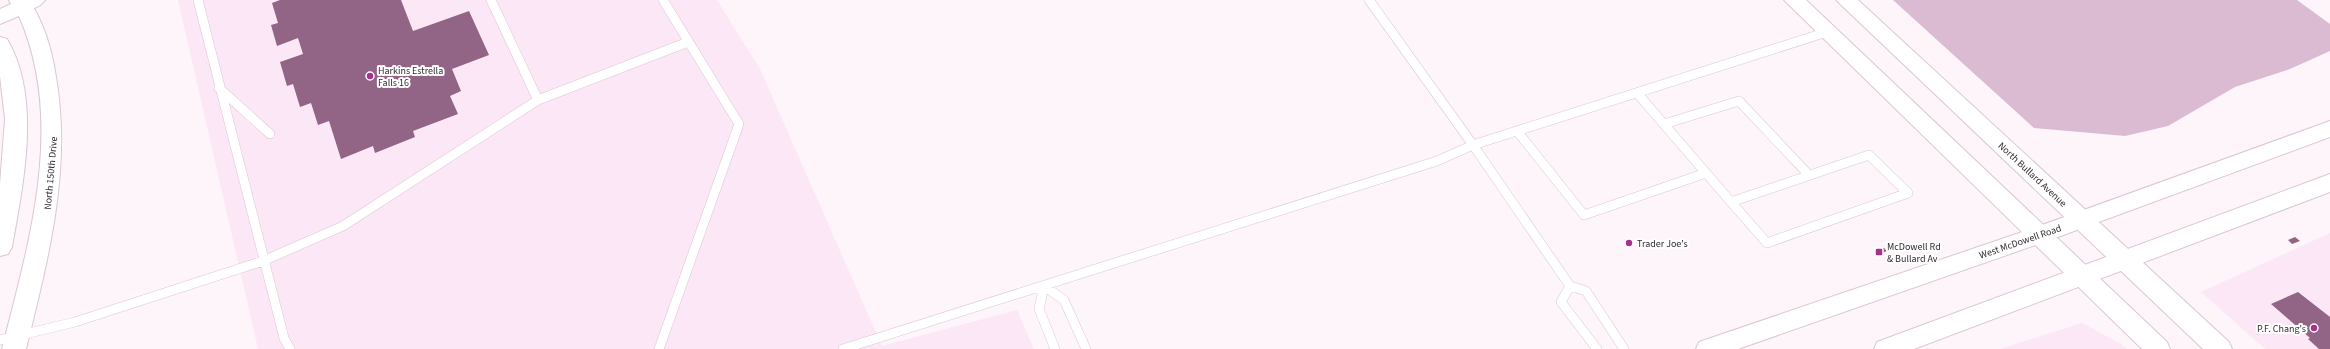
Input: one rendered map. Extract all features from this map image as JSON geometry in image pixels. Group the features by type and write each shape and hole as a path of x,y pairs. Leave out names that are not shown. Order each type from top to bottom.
{"main road":[{"path":"1794,0 2158,349"},
{"name":"North Bullard Avenue","path":"1846,0 2220,349"},
{"path":"0,17 26,2"},
{"name":"North 150th Drive","path":"11,342 45,221 54,134 42,54 26,2"},
{"path":"0,44 11,81 16,125 14,172 0,247"},
{"name":"West McDowell Road","path":"1708,349 2039,235 2330,129"},
{"path":"1886,349 2330,183"}],"lane":[{"path":"198,0 263,261 284,338 290,349"},
{"path":"491,0 538,100"},
{"path":"659,349 739,124 663,0"},
{"path":"1369,0 1473,145 1570,286 1586,291 1624,349"},
{"path":"843,349 1438,161 1473,145 1827,32"},
{"path":"11,342 263,261 343,226 538,100 688,42"},
{"path":"219,88 270,134"},
{"path":"1637,93 1706,174 1767,243 1908,193 1869,154 1731,202"},
{"path":"1664,124 1739,100 1809,175"},
{"path":"1517,131 1584,215 1706,174"},
{"path":"1044,286 1039,309 1055,349"},
{"path":"1044,286 1064,300 1086,349"},
{"path":"1570,286 1562,302 1597,349"}],"shaded area":[{"path":"178,0 717,0 760,69 882,346 1017,310 1034,349 258,349"},
{"path":"1893,0 2297,0 2330,24 2330,51 2290,69 2235,87 2168,126 2125,136 2034,128"},
{"path":"2330,233 2330,349 2265,349 2201,292"},
{"path":"2082,323 2121,344 2127,349 2000,349"}],"building":[{"name":"Harkins Estrella Falls 16","path":"280,0 401,0 413,31 469,11 489,55 452,69 461,91 450,96 458,114 413,131 415,137 375,153 373,146 341,159 329,121 318,125 311,103 300,107 293,84 287,86 280,62 303,54 298,38 277,46 271,25 278,23 272,3"},
{"path":"2295,237 2300,241 2292,244 2288,240"},
{"path":"1884,248 1887,251 1879,254 1875,251"},
{"name":"P.F. Chang's","path":"2298,292 2330,317 2330,349 2319,349 2308,339 2310,338 2271,304"}],"place":[{"name":"Harkins Estrella Falls 16","path":"370,76"},
{"name":"Trader Joe's","path":"1629,243"},
{"name":"McDowell Rd & Bullard Av","path":"1879,252"},
{"name":"P.F. Chang's","path":"2314,328"}]}
